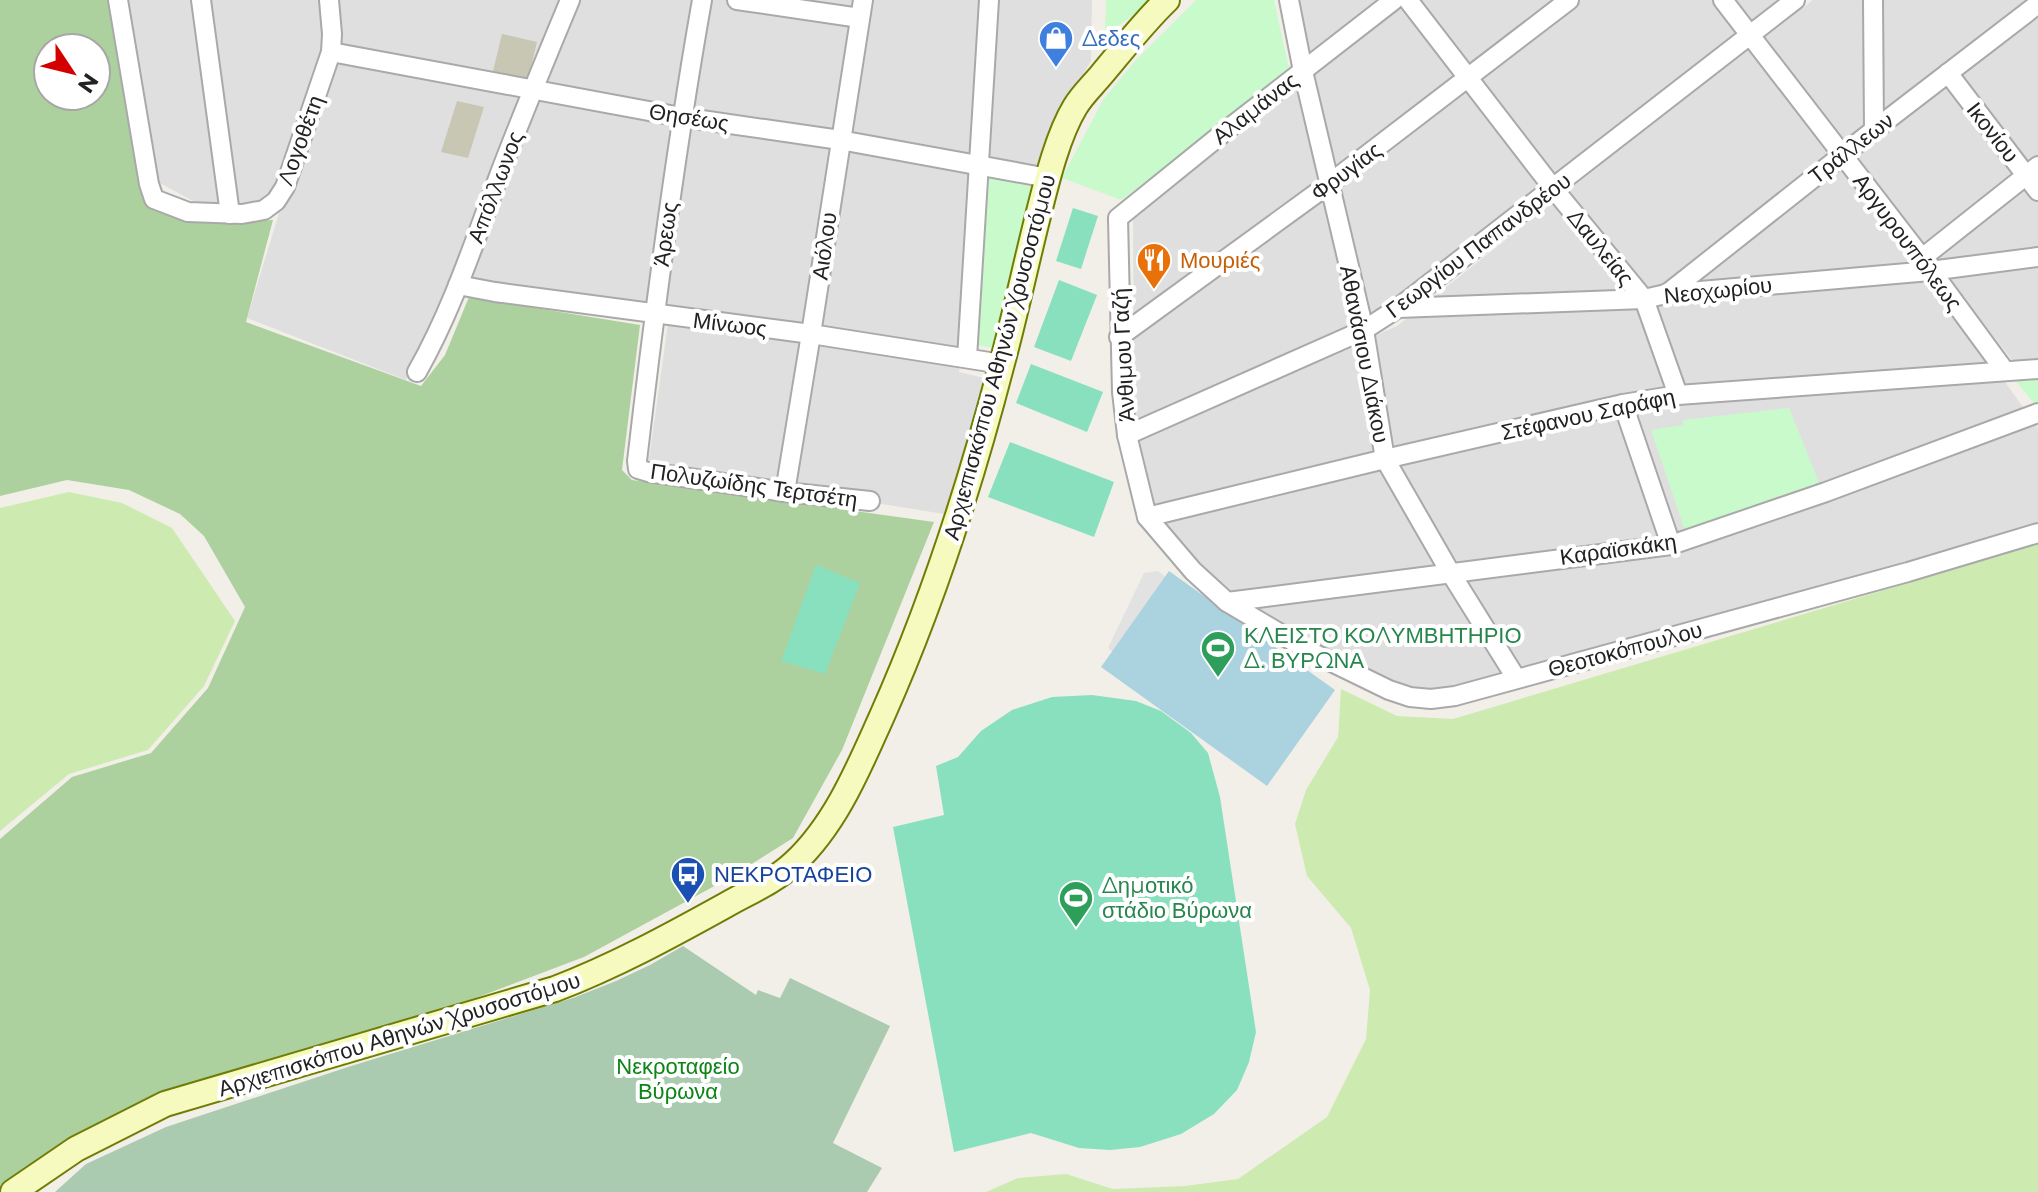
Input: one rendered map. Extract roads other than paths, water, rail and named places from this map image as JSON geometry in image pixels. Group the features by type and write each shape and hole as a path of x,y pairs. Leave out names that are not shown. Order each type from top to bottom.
{"street":[{"name":"Λογοθέτη","path":"118,0 154,199 188,212 230,214 264,210 276,201 285,187 331,52 329,0"},
{"path":"201,0 230,214"},
{"name":"Απόλλωνος","path":"417,372 434,343 458,285 570,0"},
{"name":"Άρεως","path":"638,469 654,314 681,117 702,0"},
{"path":"737,0 862,9"},
{"path":"967,358 989,0"},
{"name":"Αθανάσιου Διάκου","path":"1289,0 1364,330 1385,459 1516,678"},
{"name":"Αλαμάνας","path":"1118,218 1394,0"},
{"name":"Δαυλείας","path":"1408,0 1553,188 1644,299 1678,395"},
{"name":"Φρυγίας","path":"1119,337 1329,184 1569,0"},
{"name":"Αργυρουπόλεως","path":"1723,0 2005,371"},
{"name":"Γεωργίου Παπανδρέου","path":"1127,435 1364,330 1398,308 1795,0"},
{"path":"1873,0 1874,130"},
{"name":"Αρχιεπισκόπου Αθηνών Χρυσοστόμου","path":"13,1192 76,1149 165,1104 555,989 590,975 677,932 777,876 805,853 832,816 856,773 922,621 960,511 1059,144 1075,107 1165,2"},
{"name":"Τράλλεων","path":"1666,294 2038,4"},
{"name":"Αιόλου","path":"785,492 862,9"},
{"name":"Θησέως","path":"331,52 681,117 840,140 1048,178"},
{"name":"Ικονίου","path":"1948,73 2032,170 2038,191"},
{"path":"1926,264 2032,170"},
{"name":"Άνθιμου Γαζή","path":"1118,218 1122,392 1127,435 1147,517 1193,571 1227,602"},
{"name":"Νεοχωρίου","path":"1398,308 1644,299 1926,264 2038,257"},
{"name":"Μίνωος","path":"458,285 1002,364"},
{"name":"Στέφανου Σαράφη","path":"1147,517 1623,404 1678,395 2038,369"},
{"path":"1623,404 1671,545"},
{"name":"Καραϊσκάκη","path":"1227,602 1671,545 1826,492 2038,413"},
{"name":"Πολυζωίδης Τερτσέτη","path":"638,469 785,492 870,501"},
{"name":"Θεοτοκόπουλου","path":"1227,602 1311,652 1389,690 1410,697 1431,699 1455,696 1908,572 2038,533"}],"water":[{"name":"ΚΛΕΙΣΤΟ ΚΟΛΥΜΒΗΤΗΡΙΟ Δ. ΒΥΡΩΝΑ","path":"1169,571 1335,690 1267,786 1101,667"}],"place":[{"name":"Δεδες","path":"1056,69"},
{"name":"Μουριές","path":"1154,291"},
{"name":"ΚΛΕΙΣΤΟ ΚΟΛΥΜΒΗΤΗΡΙΟ Δ. ΒΥΡΩΝΑ","path":"1218,679"},
{"name":"ΝΕΚΡΟΤΑΦΕΙΟ","path":"688,905"},
{"name":"Δημοτικό στάδιο Βύρωνα","path":"1076,929"}],"park label":[{"name":"Νεκροταφείο Βύρωνα","path":"678,1078"}]}
